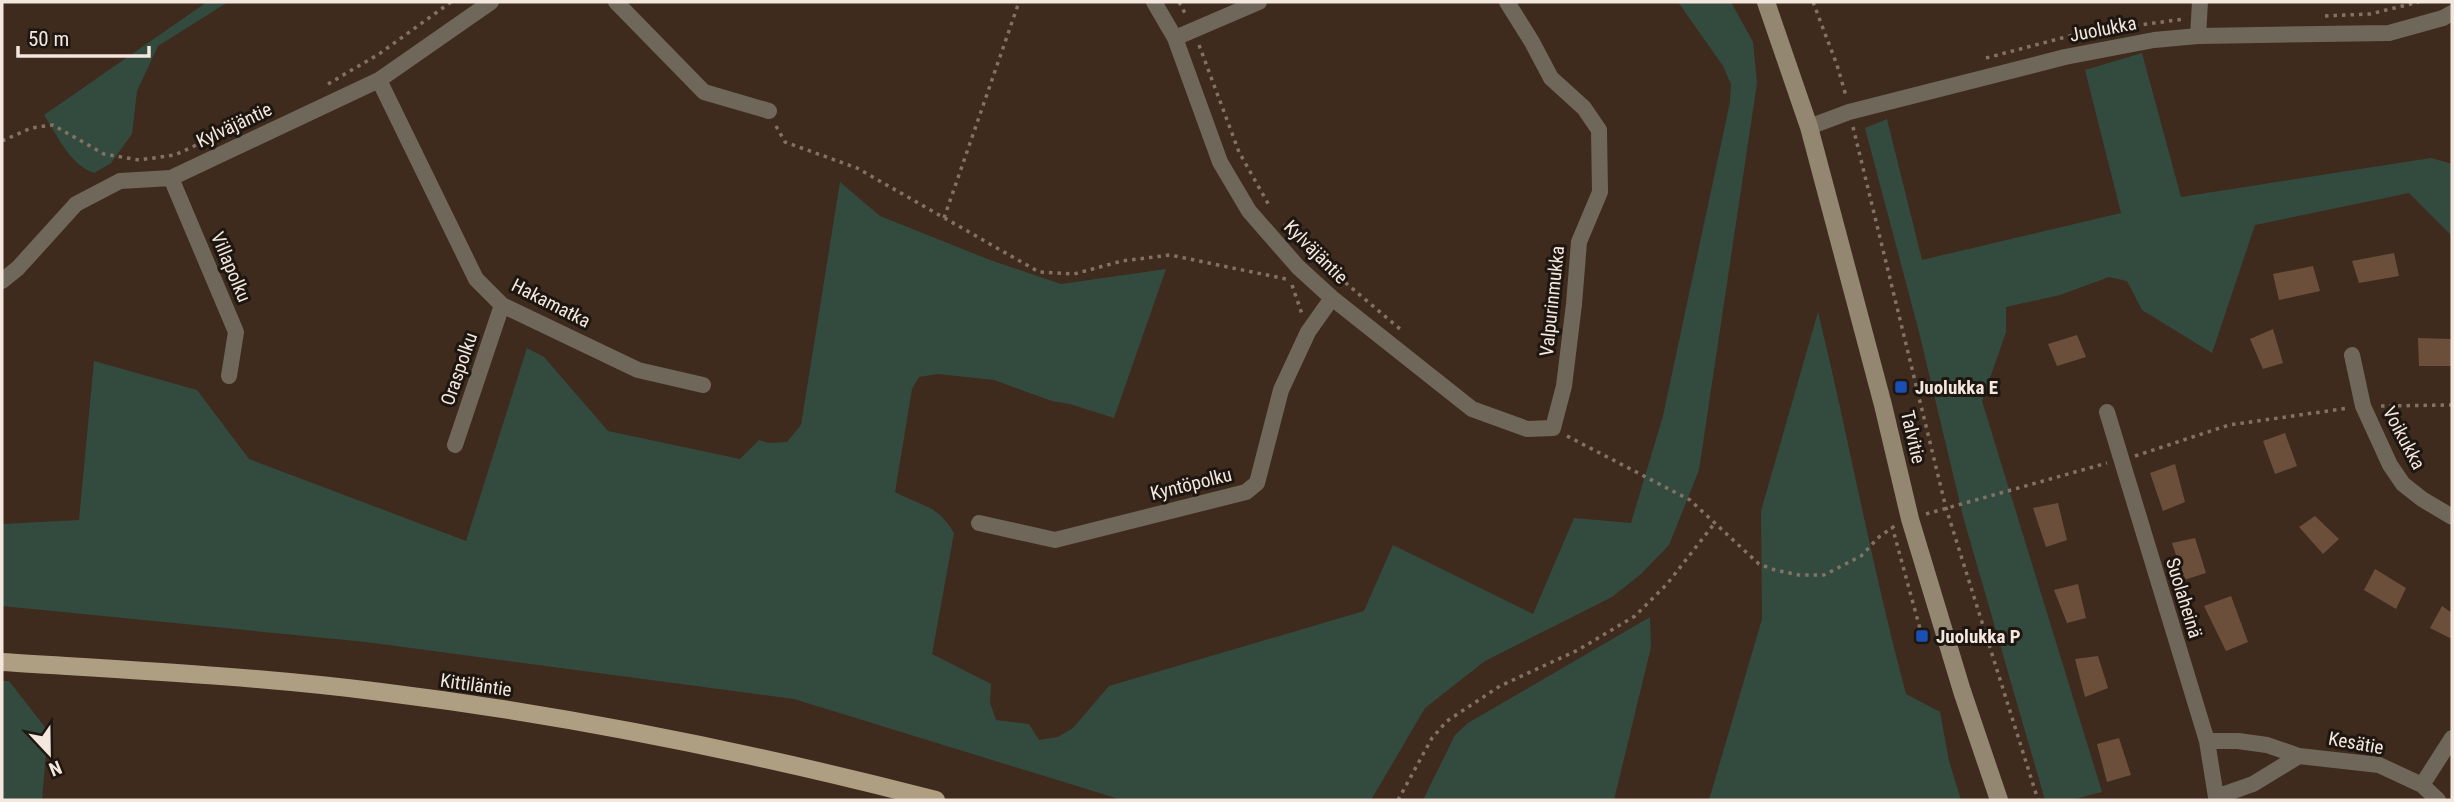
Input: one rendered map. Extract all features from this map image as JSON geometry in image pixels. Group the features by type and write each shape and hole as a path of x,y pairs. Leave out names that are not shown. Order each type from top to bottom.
{"main road":[{"name":"Kittiläntie","path":"2,662 258,679 381,692 496,709 716,749 844,776 936,800"}],"street":[{"name":"Kylväjäntie","path":"2,281 18,268 76,204 120,181 171,178 379,80 491,2"},
{"path":"616,2 704,92 769,111"},
{"name":"Kylväjäntie","path":"1154,2 1175,37 1220,162 1249,211 1298,267 1332,298 1472,409 1527,429 1553,428"},
{"path":"1175,37 1259,2"},
{"name":"Valpurinmukka","path":"1507,2 1551,78 1584,108 1599,130 1600,192 1578,243 1564,386 1553,428"},
{"name":"Talvitie","path":"1766,2 1809,127 1884,405 1910,519 1998,800"},
{"path":"2198,36 2200,2"},
{"name":"Juolukka","path":"1809,127 1849,112 2065,57 2154,40 2198,36 2389,33 2452,13"},
{"name":"Hakamatka","path":"379,80 476,279 502,305 638,370 703,384"},
{"name":"Villapolku","path":"171,178 236,332 229,376"},
{"name":"Kyntöpolku","path":"979,523 1055,540 1246,492 1257,483 1281,390 1308,331 1332,298"},
{"name":"Oraspolku","path":"455,445 502,305"},
{"name":"Voikukka","path":"2352,355 2364,406 2390,465 2403,484 2452,517"},
{"name":"Suolaheinä","path":"2107,412 2207,741 2216,797"},
{"path":"2422,785 2452,738"},
{"name":"Kesätie","path":"2207,741 2267,745 2299,756 2379,765 2422,785 2438,800"},
{"name":"Kesätie","path":"2216,797 2253,784 2299,756"}],"path":[{"path":"321,88 379,54 451,2"},
{"path":"944,218 1019,2"},
{"path":"1179,2 1194,30 1239,152 1270,207"},
{"path":"1813,2 1837,65 1947,508 2038,800"},
{"path":"769,111 785,142 857,168 1039,272 1074,274 1122,261 1170,255 1290,280 1308,331"},
{"path":"2,141 30,128 53,125 104,154 139,159 175,155 260,116"},
{"path":"1278,217 1313,255 1404,332"},
{"path":"1298,267 1313,255"},
{"path":"1553,428 1690,500 1759,564 1799,575 1824,575 1861,556 1892,526 1910,519 2120,460 2229,425 2364,406 2452,405"},
{"path":"1398,800 1432,738 1447,721 1500,686 1578,650 1635,616 1667,584 1714,524"},
{"path":"1892,526 1922,636"}],"green space":[{"path":"207,2 228,2 158,46 137,91 132,134 111,163 94,173 85,169 71,156 44,115"},
{"path":"1678,2 1731,2 1753,42 1757,83 1699,470 1669,545 1641,574 1612,597 1485,661 1425,708 1371,800 1122,800 794,699 366,642 2,606 2,524 79,520 94,361 197,390 249,459 466,541 527,348 544,357 608,431 740,459 759,440 769,443 787,442 801,425 840,182 880,216 990,260 1061,284 1166,269 1114,418 1052,401 994,380 938,374 919,377 912,389 895,492 935,511 954,533 932,654 991,684 990,703 996,720 1029,724 1039,740 1058,737 1073,728 1109,686 1364,611 1393,545 1533,614 1574,518 1631,523 1663,416 1730,102 1731,84 1723,66"},
{"path":"2142,53 2181,197 2431,158 2452,164 2452,236 2409,193 2255,225 2212,353 2142,310 2127,281 2109,277 2060,295 2006,307 2006,332 1982,401 2102,792 2071,800 2045,800 1964,520 1919,332 1865,128 1887,119 1922,260 2121,213 2085,70"},
{"path":"1818,312 1906,694 1940,712 1949,761 1961,800 1709,800 1762,619 1761,511"},
{"path":"1650,617 1651,647 1614,800 1423,800 1455,735 1468,723"},
{"path":"2,681 9,681 48,731 42,800 2,800"}],"building":[{"path":"2394,253 2399,276 2359,283 2352,261"},
{"path":"2313,266 2320,291 2279,300 2273,274"},
{"path":"2273,329 2283,363 2263,369 2250,339"},
{"path":"2077,335 2086,357 2057,366 2048,344"},
{"path":"2418,338 2452,339 2452,366 2419,366"},
{"path":"2285,433 2297,466 2275,474 2263,441"},
{"path":"2175,464 2185,502 2163,511 2150,473"},
{"path":"2058,503 2067,540 2046,547 2033,508"},
{"path":"2315,516 2339,539 2323,554 2299,527"},
{"path":"2195,538 2206,573 2184,580 2172,543"},
{"path":"2375,569 2406,588 2396,609 2364,590"},
{"path":"2078,584 2086,618 2067,623 2054,590"},
{"path":"2231,596 2248,642 2226,651 2204,606"},
{"path":"2442,606 2452,613 2452,639 2430,628"},
{"path":"2098,656 2108,688 2085,697 2075,659"},
{"path":"2119,738 2131,775 2107,782 2097,744"}],"place":[{"name":"Juolukka E","path":"1901,387"},
{"name":"Juolukka P","path":"1922,636"}]}
